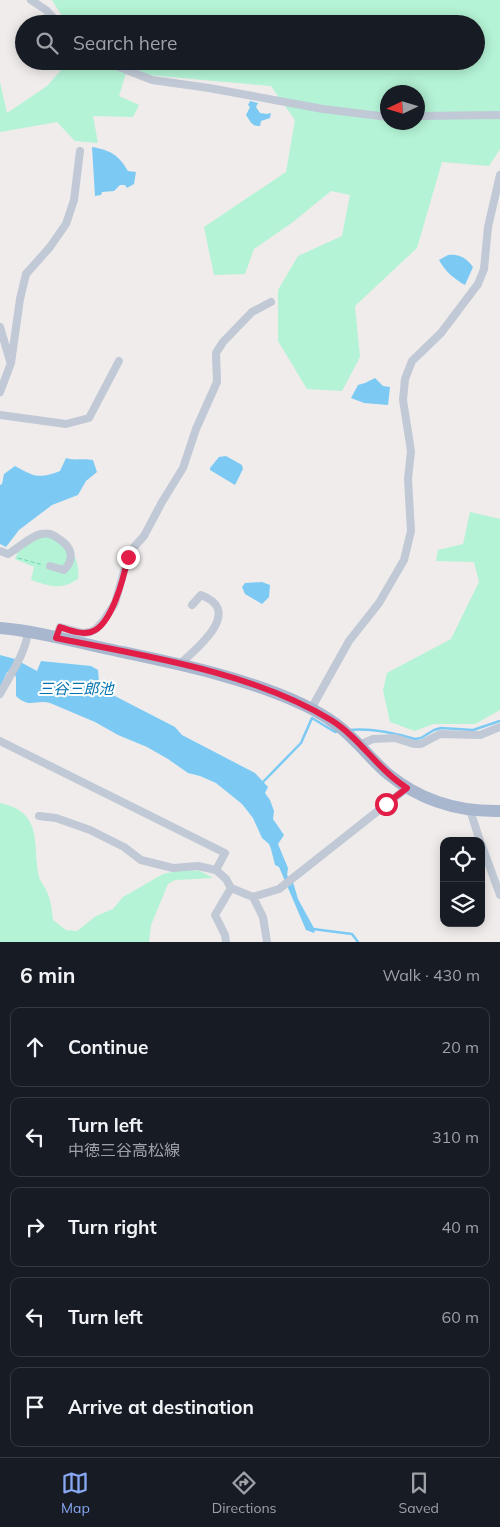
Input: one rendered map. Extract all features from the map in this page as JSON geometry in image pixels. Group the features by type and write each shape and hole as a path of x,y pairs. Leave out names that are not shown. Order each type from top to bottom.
{"main road":[{"path":"0,628 28,631 180,664 238,679 311,709 334,722 387,773 407,788 429,800 470,810 500,811"}],"street":[{"path":"31,0 51,15"},
{"path":"127,70 152,80 323,109 380,116"},
{"path":"425,116 500,115"},
{"path":"0,392 11,363 20,299 26,274 50,248 66,224 74,200 80,151"},
{"path":"311,709 349,641 379,603 404,560 411,531 408,479 411,451 403,400 405,379 412,361 441,334 478,284 484,268 488,227 500,175"},
{"path":"56,638 60,627 83,633 96,630 115,603 128,557 144,536 183,468 196,429 217,382 216,353 222,342 252,312 271,302"},
{"path":"0,327 11,363"},
{"path":"0,415 66,424 89,418 119,361"},
{"path":"0,551 8,554 32,538 43,533 51,533 66,543 70,547 72,554 64,570 50,566"},
{"path":"180,664 210,632 220,617 218,608 208,598 201,595 192,606"},
{"path":"0,694 19,657 28,631"},
{"path":"359,745 372,739 395,738 414,744 421,744 440,734 480,736 500,727"},
{"path":"0,740 225,853 216,870"},
{"path":"39,816 56,818 90,830 124,846 141,860 173,868 198,866 216,870 226,879 230,888 253,897 278,889 284,885 407,788"},
{"path":"470,810 479,837"},
{"path":"485,853 500,895"},
{"path":"226,942 216,915 230,888"},
{"path":"253,897 263,917 267,942"}],"path":[{"path":"8,554 26,561 50,566"}],"green space":[{"path":"52,0 500,0 500,149 489,166 442,162 417,248 355,306 360,357 342,391 307,389 278,341 278,290 298,256 342,236 350,195 331,191 293,222 254,249 245,274 214,275 204,227 286,172 295,120 271,86 126,73 119,96 139,105 133,117 93,116 98,143 75,141 57,122 0,132 0,82 7,113 47,86 61,70 485,70 485,15 61,15"},
{"path":"470,512 500,519 500,710 475,724 433,724 415,731 390,722 383,690 387,673 451,639 479,582 474,562 436,561 438,550 463,544"},
{"path":"45,533 70,550 77,562 78,579 60,586 31,580 34,567 15,559 19,549"},
{"path":"0,803 24,814 30,822 35,841 39,877 49,897 53,920 66,930 77,931 96,916 113,909 123,897 163,874 181,870 200,871 213,878 175,880 168,884 151,925 149,942 0,942"}],"water":[{"path":"250,101 258,103 256,107 260,113 271,113 270,118 261,121 260,126 253,125 246,115 250,107 248,105"},
{"path":"92,147 113,154 128,171 136,172 134,184 127,188 125,185 120,185 114,191 102,192 101,195 95,196"},
{"path":"448,255 462,257 473,267 465,285 450,274 439,260"},
{"path":"375,378 383,386 390,387 388,405 364,403 351,398 358,385"},
{"path":"226,456 242,465 243,469 235,485 210,470 219,457"},
{"path":"66,458 93,460 97,472 86,481 78,495 52,505 19,530 6,547 0,544 0,485 2,484 4,474 15,466 32,475 46,475 60,471"},
{"path":"262,582 270,585 269,597 262,604 245,594 242,587 245,583"},
{"name":"三谷三郎池","path":"0,655 15,659 37,671 41,661 91,666 98,670 99,682 111,694 175,727 182,735 255,773 268,787 265,793 274,811 273,819 284,835 278,844 288,868 287,875 293,882 298,899 315,930 314,933 306,930 279,867 275,865 269,844 262,838 253,818 242,804 216,783 188,773 147,747 118,735 95,722 50,703 29,703 21,700 16,696 16,677 14,674 7,672 0,688"}],"waterway":[{"path":"262,783 301,743 312,718 335,732 339,731"},
{"path":"350,730 383,731 415,739 441,728 473,730 500,721"},
{"path":"313,929 352,934 358,942"}],"route":[{"path":"128,557 115,603 96,630 83,633 60,627 56,638 180,664 238,679 303,705 334,722 387,773 407,788 386,804"}]}
